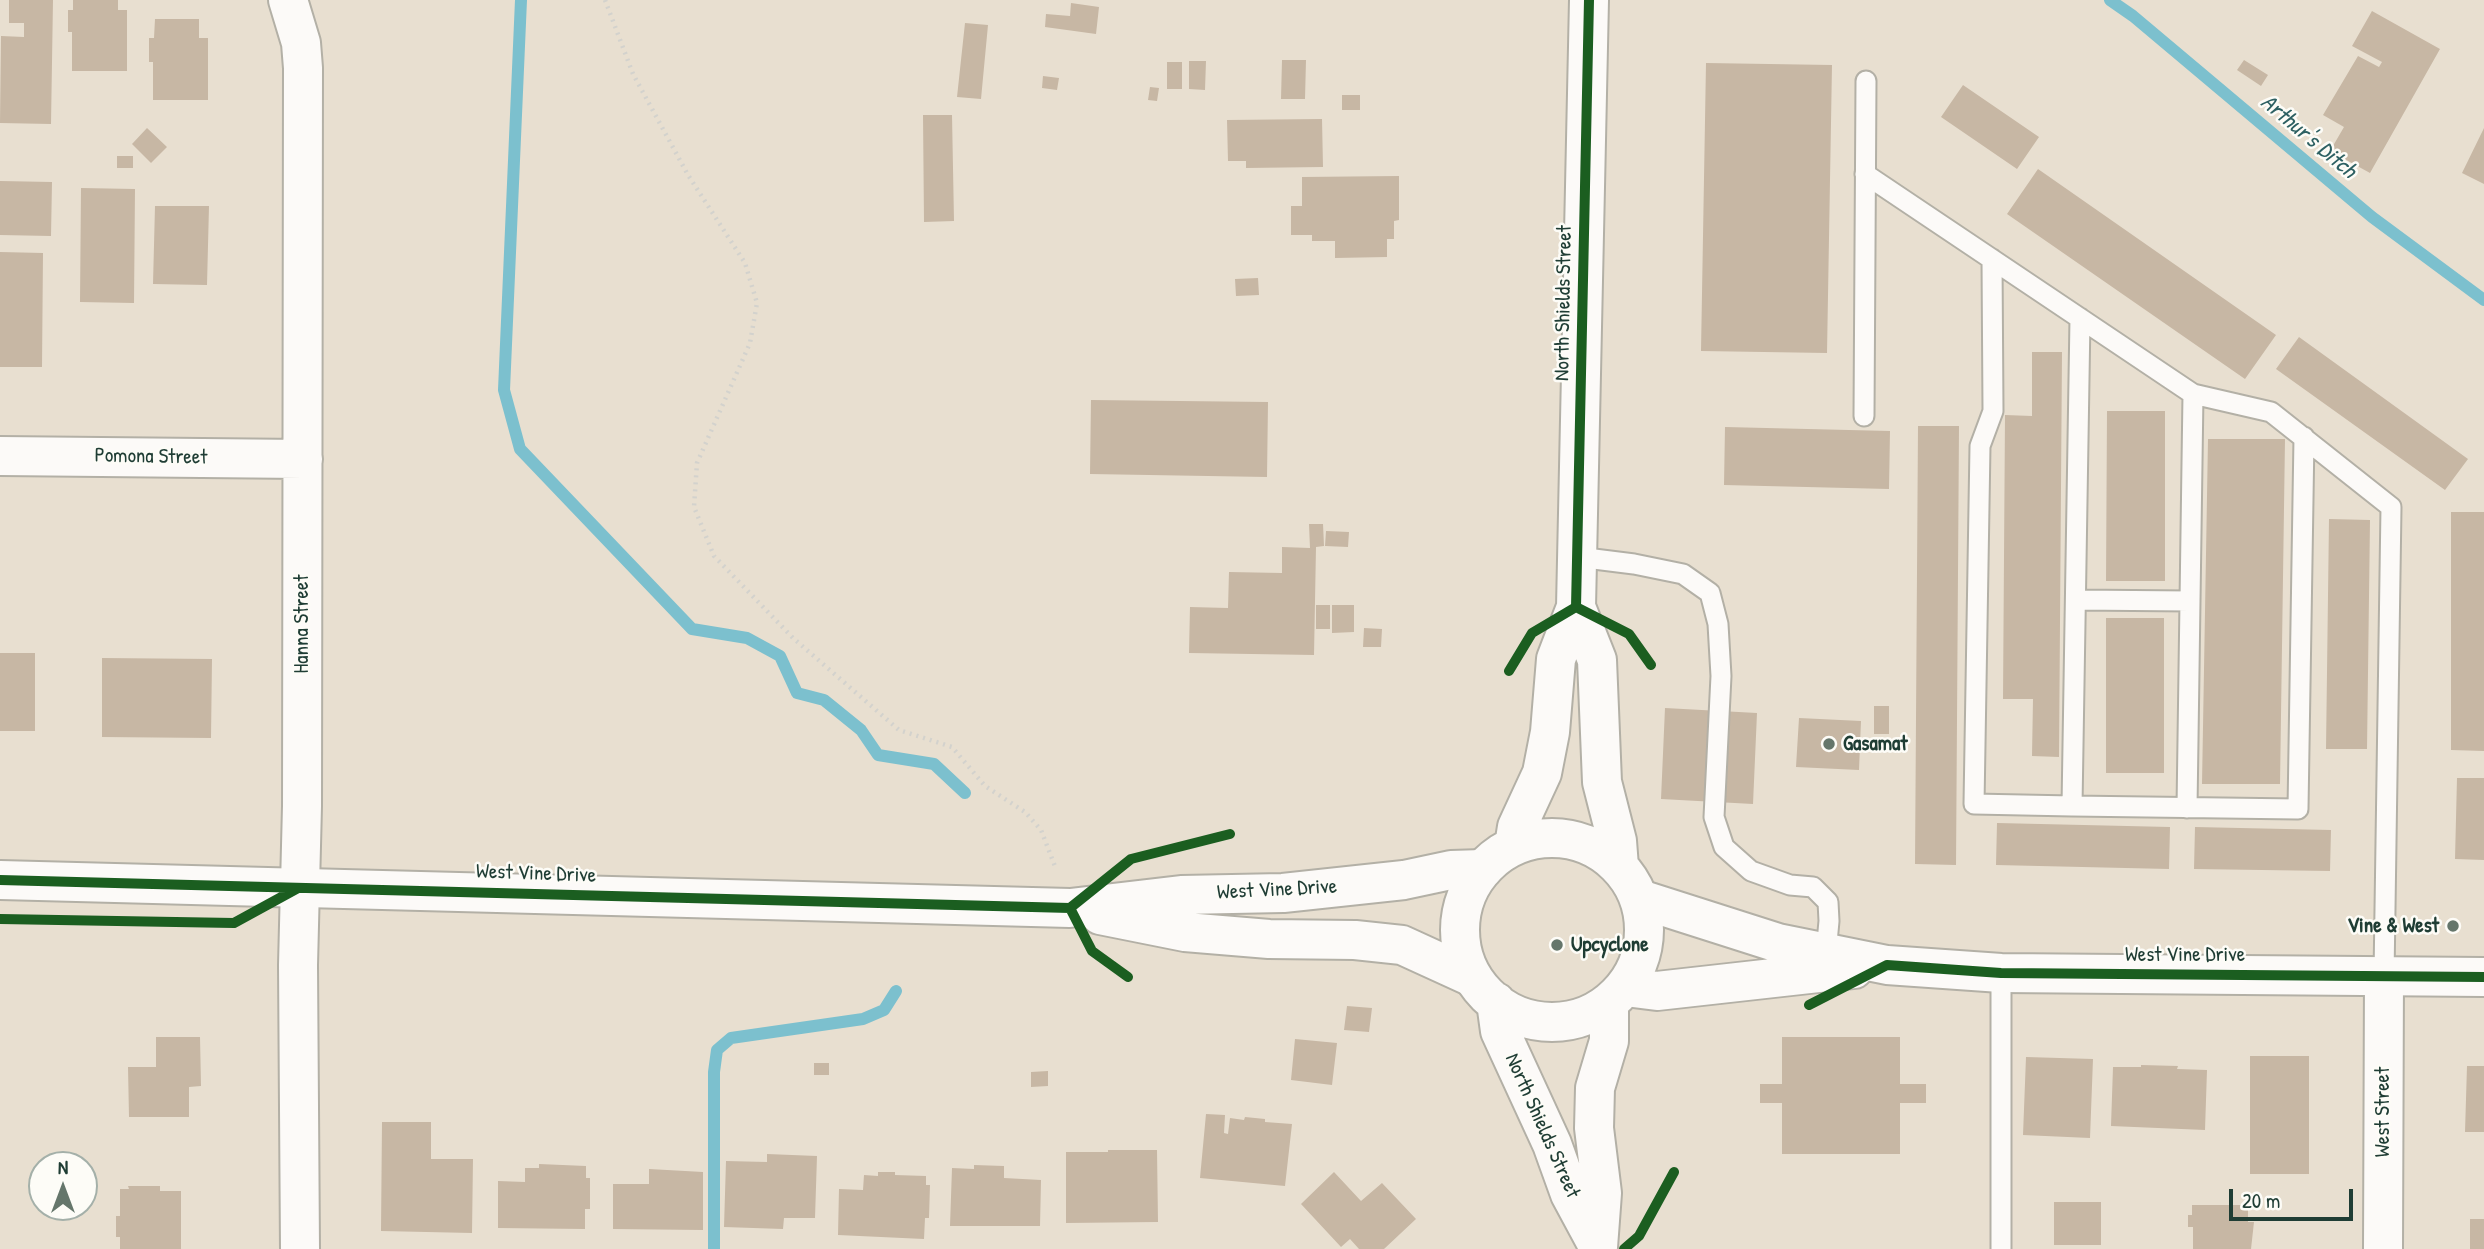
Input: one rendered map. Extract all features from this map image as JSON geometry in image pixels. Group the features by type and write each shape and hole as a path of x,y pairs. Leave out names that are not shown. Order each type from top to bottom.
{"street":[{"name":"Hanna Street","path":"288,0 301,43 303,68 301,886 298,965 300,1249"},
{"name":"North Shields Street","path":"1514,846 1517,827 1542,773 1550,732 1556,659 1576,607 1589,0"},
{"name":"Pomona Street","path":"0,456 303,459"},
{"name":"North Shields Street","path":"1576,607 1597,660 1602,782 1617,841 1619,867"},
{"path":"1561,840 1596,851 1619,867 1632,882 1640,899 1644,919 1638,964 1617,995 1584,1017 1553,1021 1523,1015 1484,990 1462,954 1459,930 1462,906 1471,884 1483,869 1514,846 1561,840"},
{"name":"West Vine Drive","path":"0,880 1070,908 1181,895 1283,893 1404,880 1451,870 1483,869"},
{"name":"West Vine Drive","path":"1640,899 1778,943 1887,965 2001,973 2484,977"},
{"name":"West Vine Drive","path":"1070,908 1185,932 1269,939 1355,940 1402,945 1484,990"},
{"name":"West Vine Drive","path":"1617,995 1887,965"},
{"name":"West Street","path":"2383,1249 2384,976"},
{"name":"North Shields Street","path":"1484,990 1552,1144 1570,1194 1598,1247"},
{"name":"North Shields Street","path":"1598,1247 1602,1193 1594,1128 1595,1088 1609,1041 1617,995"}],"lane":[{"path":"1864,416 1866,81"},
{"path":"1866,174 2193,394 2272,412 2391,507 2384,976"},
{"path":"1992,259 1993,411 1980,446 1974,804 2298,809 2304,438"},
{"path":"2072,806 2080,318"},
{"path":"2187,808 2193,394"},
{"path":"1577,557 1634,564 1683,574 1710,593 1718,624 1721,676 1714,817 1724,847 1751,871 1790,885 1813,887 1828,902 1826,953"},
{"path":"2076,600 2190,601"},
{"path":"2001,973 2001,1249"}],"path":[{"path":"604,0 633,74 688,175 745,263 757,303 750,343 697,463 694,507 714,556 793,638 899,730 952,747 985,786 1025,812 1041,830 1070,908"}],"building":[{"path":"9,0 53,0 51,124 0,123 1,36 24,37 24,23 9,23"},
{"path":"73,0 118,0 118,10 127,10 127,71 72,71 72,32 68,32 68,10 73,10"},
{"path":"1071,3 1099,7 1096,34 1045,27 1046,14 1070,16"},
{"path":"2372,11 2440,49 2370,173 2330,151 2344,127 2323,115 2358,56 2379,67 2382,62 2352,46"},
{"path":"155,19 199,19 199,38 208,38 208,100 153,100 153,62 149,62 149,38 154,38"},
{"path":"965,23 988,25 981,99 957,97"},
{"path":"1282,60 1306,60 1305,99 1281,99"},
{"path":"2244,60 2268,75 2261,86 2237,70"},
{"path":"1189,61 1206,61 1205,90 1189,89"},
{"path":"1167,62 1182,62 1182,89 1167,89"},
{"path":"1706,63 1832,65 1827,353 1701,351"},
{"path":"1043,76 1059,78 1057,90 1042,88"},
{"path":"1963,85 2039,137 2017,169 1941,117"},
{"path":"1150,87 1159,88 1157,101 1148,100"},
{"path":"1342,95 1360,95 1360,110 1342,110"},
{"path":"923,115 952,115 954,221 924,222"},
{"path":"1322,119 1323,167 1246,168 1246,161 1228,161 1227,120"},
{"path":"147,128 167,147 151,163 132,144"},
{"path":"2484,128 2484,184 2462,173"},
{"path":"117,156 133,156 133,168 117,168"},
{"path":"2038,169 2276,335 2245,379 2007,214"},
{"path":"1399,176 1399,220 1394,221 1394,239 1387,239 1387,257 1335,258 1335,241 1312,241 1312,235 1291,235 1291,206 1302,206 1302,177"},
{"path":"0,181 52,182 51,236 0,235"},
{"path":"81,188 135,189 134,303 80,302"},
{"path":"155,206 209,206 207,285 153,284"},
{"path":"0,252 43,253 42,367 0,367"},
{"path":"1258,278 1259,295 1236,296 1235,279"},
{"path":"2299,337 2468,459 2445,490 2276,369"},
{"path":"2032,352 2062,352 2059,757 2032,756 2033,699 2003,699 2005,415 2032,416"},
{"path":"1091,400 1268,402 1267,477 1090,474"},
{"path":"2107,411 2165,411 2165,581 2106,581"},
{"path":"1918,426 1959,426 1956,865 1915,864"},
{"path":"1725,427 1890,431 1889,489 1724,485"},
{"path":"2208,439 2285,439 2280,784 2202,784"},
{"path":"2451,512 2484,512 2484,751 2451,750"},
{"path":"2329,519 2370,520 2367,749 2326,749"},
{"path":"1309,524 1323,524 1324,546 1316,547 1314,655 1189,653 1190,607 1228,608 1229,572 1282,573 1282,547 1310,548"},
{"path":"1326,531 1349,532 1348,547 1325,546"},
{"path":"1316,605 1330,605 1330,629 1316,629"},
{"path":"1332,605 1354,605 1354,632 1332,633"},
{"path":"2106,618 2164,618 2164,773 2106,773"},
{"path":"1364,628 1382,629 1381,647 1363,647"},
{"path":"0,653 35,653 35,731 0,731"},
{"path":"102,658 212,659 211,738 102,737"},
{"path":"1874,706 1889,706 1889,734 1874,734"},
{"path":"1665,708 1757,713 1753,804 1661,799"},
{"name":"Gasamat","path":"1799,718 1861,721 1859,770 1796,767"},
{"path":"2457,778 2484,778 2484,860 2455,859"},
{"path":"1997,823 2170,827 2169,869 1996,865"},
{"path":"2195,827 2331,830 2330,871 2194,869"},
{"path":"1347,1006 1372,1008 1369,1032 1344,1030"},
{"path":"156,1037 200,1037 201,1086 189,1087 189,1117 129,1117 128,1067 156,1067"},
{"path":"1782,1037 1900,1037 1900,1084 1926,1084 1926,1103 1900,1103 1900,1154 1782,1154 1782,1103 1760,1103 1760,1084 1782,1084"},
{"path":"1295,1039 1337,1043 1332,1085 1291,1080"},
{"path":"2250,1056 2309,1056 2309,1174 2250,1174"},
{"path":"2026,1057 2093,1059 2090,1138 2023,1135"},
{"path":"814,1063 829,1063 829,1075 814,1075"},
{"path":"2141,1065 2207,1070 2205,1130 2111,1126 2113,1067"},
{"path":"2467,1066 2484,1066 2484,1132 2465,1132"},
{"path":"1048,1071 1048,1086 1031,1087 1031,1072"},
{"path":"1206,1114 1225,1115 1224,1133 1228,1134 1230,1118 1244,1120 1245,1117 1292,1124 1285,1186 1200,1178"},
{"path":"382,1122 431,1122 431,1159 473,1159 472,1233 381,1231"},
{"path":"1157,1150 1158,1222 1066,1223 1066,1152"},
{"path":"767,1154 817,1156 815,1218 784,1218 783,1229 724,1227 726,1161 767,1162"},
{"path":"539,1164 586,1166 586,1178 590,1178 590,1209 585,1209 585,1229 498,1228 498,1181 525,1182 525,1168 539,1168"},
{"path":"974,1165 1004,1166 1004,1178 1041,1180 1040,1226 950,1226 952,1168 974,1169"},
{"path":"649,1169 703,1172 703,1230 613,1229 613,1184 649,1184"},
{"path":"878,1172 926,1176 926,1185 930,1185 929,1218 925,1218 924,1239 838,1235 839,1189 863,1190 864,1175 878,1176"},
{"path":"1334,1172 1361,1201 1382,1183 1416,1219 1384,1249 1359,1249 1350,1239 1341,1247 1301,1204"},
{"path":"128,1186 160,1186 160,1191 181,1191 181,1249 120,1249 120,1237 116,1237 116,1216 120,1216 120,1189 129,1189"},
{"path":"2054,1202 2101,1202 2101,1245 2054,1245"},
{"path":"2192,1205 2248,1205 2248,1222 2254,1222 2251,1249 2193,1249 2193,1227 2188,1227 2188,1215 2192,1215"},
{"path":"2470,1219 2484,1219 2484,1249 2470,1249"}],"waterway":[{"path":"521,0 504,390 520,449 692,629 747,638 780,656 797,693 824,700 861,730 878,755 934,764 965,793"},
{"name":"Arthur's Ditch","path":"2110,0 2133,16 2372,217 2484,300"},
{"path":"714,1249 714,1072 717,1050 731,1038 863,1019 884,1010 896,991"}],"cycle path":[{"path":"1576,607 1589,0"},
{"path":"1576,607 1629,634 1651,665"},
{"path":"1509,671 1532,633 1576,607"},
{"path":"1070,908 1131,859 1230,834"},
{"path":"0,880 1070,908"},
{"path":"0,919 234,923 298,888"},
{"path":"1070,908 1092,951 1128,977"},
{"path":"1887,965 2001,973 2484,977"},
{"path":"1809,1005 1887,965"},
{"path":"1624,1249 1639,1236 1674,1172"}],"place":[{"name":"Gasamat","path":"1829,744"},
{"name":"Vine & West","path":"2453,926"},
{"name":"Upcyclone","path":"1557,945"}]}
